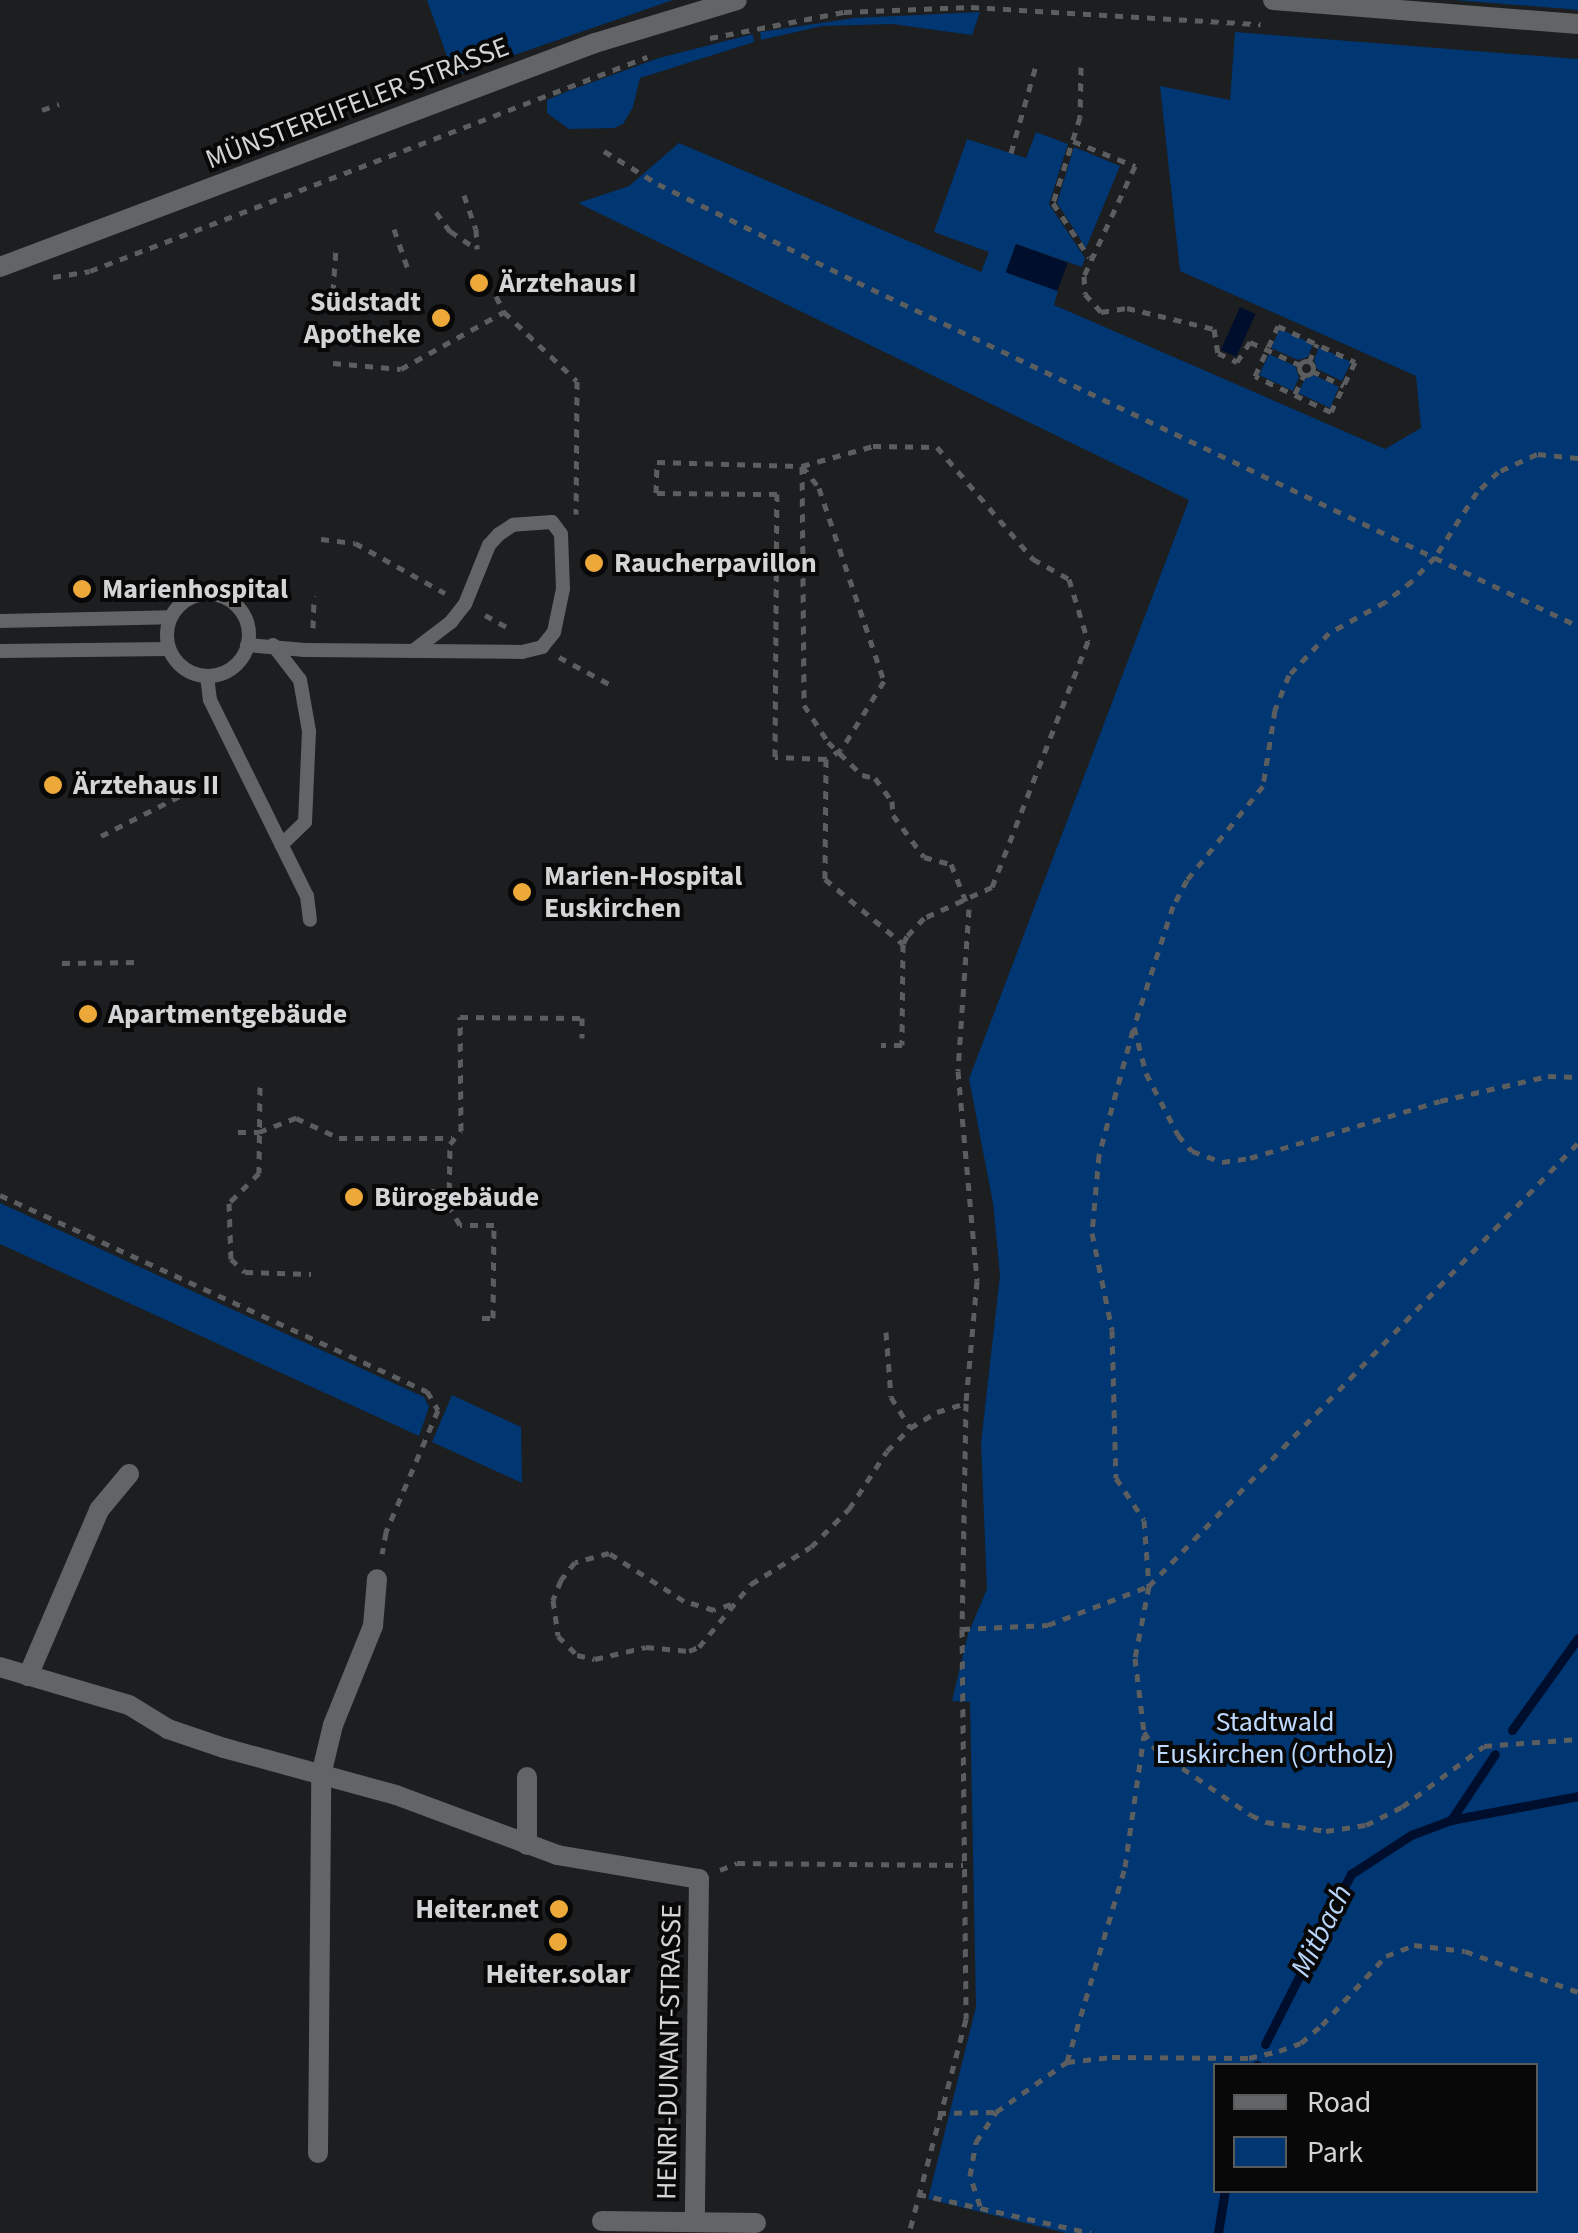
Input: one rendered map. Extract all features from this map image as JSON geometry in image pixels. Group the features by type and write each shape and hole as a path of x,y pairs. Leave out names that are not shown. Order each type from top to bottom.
{"street":[{"name":"MÜNSTEREIFELER STRASSE","path":"0,267 595,43 737,0"},
{"path":"1273,0 1578,24"},
{"path":"28,1676 99,1510 129,1474"},
{"path":"318,2154 321,1775 333,1725 373,1626 378,1579"},
{"name":"HENRI-DUNANT-STRASSE","path":"0,1666 129,1705 168,1729 224,1748 468,1819 527,1845 585,1862 699,1878 695,2222"},
{"path":"527,1777 527,1845"},
{"name":"HENRI-DUNANT-STRASSE","path":"602,2221 756,2222"}],"lane":[{"path":"248,646 312,650 413,651 522,652 542,647 558,622 563,589 561,534 552,522 513,525 498,534 489,545 465,604 451,622 413,651"},
{"path":"194,596 219,596 241,610 248,627 248,646 233,668 208,676 184,668 169,649 166,632 170,617 194,596"},
{"path":"0,622 170,617"},
{"path":"274,645 300,680 309,731 305,822 281,846"},
{"path":"0,651 169,649"},
{"path":"208,676 220,724 307,896 310,920"}],"path":[{"path":"693,43 844,12 971,7 1142,15"},
{"path":"51,277 90,271 663,52"},
{"path":"1011,153 1038,62"},
{"path":"1080,67 1080,117 1052,203 1090,258"},
{"path":"42,110 59,104"},
{"path":"1073,141 1135,166 1084,276 1085,294 1102,312 1127,308 1214,329 1218,353 1237,362 1250,342 1300,365 1304,374"},
{"path":"604,151 658,184 857,282 1578,626"},
{"path":"436,212 450,231 477,249 476,229 464,195"},
{"path":"394,229 409,272"},
{"path":"333,292 336,248"},
{"path":"496,296 504,312 577,380 576,518"},
{"path":"333,363 401,368 504,312"},
{"path":"1278,326 1317,344 1355,362 1331,412 1255,376 1278,326"},
{"path":"1312,371 1309,362 1317,344"},
{"path":"1300,365 1309,362"},
{"path":"1295,394 1304,374 1312,371 1344,386"},
{"path":"802,466 819,488 884,681 841,750 826,759 775,756 778,494 656,493 657,462 802,466 872,446 936,447 1033,559 1068,579 1088,641 992,887 924,918 903,944 902,1044 881,1044"},
{"path":"1066,2062 1125,1867 1144,1732 1135,1658 1149,1586 1144,1520 1116,1478 1112,1330 1092,1234 1099,1155 1134,1027 1173,906 1187,880 1263,786 1274,710 1289,675 1329,633 1385,602 1435,557 1461,514 1498,472 1537,454 1578,458"},
{"path":"802,466 804,705 828,742 841,750 862,775 875,778 892,801 893,815 924,857 951,864 966,899 958,1071 977,1281 966,1404 962,1629 966,2020 938,2113 909,2233"},
{"path":"312,650 314,596"},
{"path":"826,759 825,878 903,944"},
{"path":"101,836 180,796"},
{"path":"62,962 140,962"},
{"path":"238,1132 260,1132 296,1118 339,1138 452,1138 461,1130 460,1018 582,1018 582,1038"},
{"path":"1134,1027 1146,1073 1178,1135 1192,1151 1222,1162 1250,1158 1494,1088 1548,1076 1578,1076"},
{"path":"260,1087 260,1173 229,1203 231,1258 245,1272 311,1274"},
{"path":"452,1138 450,1207 460,1225 494,1226 494,1318 482,1318"},
{"path":"962,1629 1048,1625 1149,1586 1578,1143"},
{"path":"431,1192 449,1191"},
{"path":"0,1195 427,1391 438,1410 386,1532 378,1579"},
{"path":"886,1332 891,1398 910,1428"},
{"path":"730,1604 714,1610 684,1602 610,1552 575,1562 560,1580 553,1600 555,1625 564,1646 577,1655 595,1659 646,1647 689,1651 699,1647 730,1604 752,1584 811,1547 849,1509 886,1451 910,1428 937,1412 966,1404"},
{"path":"1144,1732 1156,1750 1251,1815 1266,1822 1326,1831 1366,1825 1402,1807 1484,1746 1578,1739"},
{"path":"699,1878 737,1864 964,1865"},
{"path":"980,2207 970,2176 976,2142 996,2112 1066,2062 1112,2057 1248,2058 1279,2051 1301,2043 1322,2025 1386,1956 1414,1945 1466,1951 1578,1992"},
{"path":"938,2113 996,2112"},
{"path":"918,2194 1091,2233"}],"green space":[{"path":"427,0 673,0 454,76"},
{"path":"1454,0 1578,0 1578,10 1556,8"},
{"path":"980,12 972,35 892,24 822,26 761,40 760,32 854,18"},
{"name":"Stadtwald Euskirchen (Ortholz)","path":"1235,32 1578,59 1578,2233 1066,2233 928,2199 976,2007 970,1702 952,1701 968,1634 987,1589 981,1443 1000,1275 993,1203 969,1079 1189,500 578,203 629,186 679,143 981,272 989,252 934,232 967,139 1026,158 1036,132 1068,144 1049,204 1085,258 1082,267 1016,244 1006,272 1058,291 1054,305 1385,449 1421,428 1416,376 1180,271 1160,86 1230,100"},
{"path":"753,34 754,42 640,78 633,107 623,124 614,128 569,129 547,113 547,100 568,91 659,58"},
{"path":"1074,147 1120,166 1086,248 1057,203"},
{"path":"1280,329 1313,344 1308,357 1298,360 1271,348"},
{"path":"1319,347 1351,362 1342,381 1317,369 1314,360"},
{"path":"1269,354 1295,366 1299,377 1293,391 1259,375"},
{"path":"1314,375 1339,387 1330,408 1298,393 1305,379"},
{"path":"0,1203 424,1397 429,1407 419,1436 0,1244"},
{"path":"452,1395 521,1427 522,1483 432,1442"}],"shaded area":[{"path":"1016,244 1068,263 1057,291 1006,272"},
{"path":"1240,307 1256,314 1236,357 1221,350"}],"waterway":[{"path":"1512,1730 1578,1638"},
{"path":"1451,1820 1495,1754"},
{"name":"Mitbach","path":"1265,2044 1351,1874 1411,1835 1451,1820 1578,1796"},
{"name":"Mitbach","path":"1218,2233 1225,2193"}],"place":[{"name":"Ärztehaus I","path":"479,283"},
{"name":"Südstadt Apotheke","path":"441,318"},
{"name":"Raucherpavillon","path":"594,563"},
{"name":"Marienhospital","path":"82,589"},
{"name":"Ärztehaus II","path":"53,785"},
{"name":"Marien-Hospital Euskirchen","path":"522,892"},
{"name":"Apartmentgebäude","path":"88,1014"},
{"name":"Bürogebäude","path":"354,1197"},
{"name":"Heiter.net","path":"559,1909"},
{"name":"Heiter.solar","path":"558,1942"}]}
